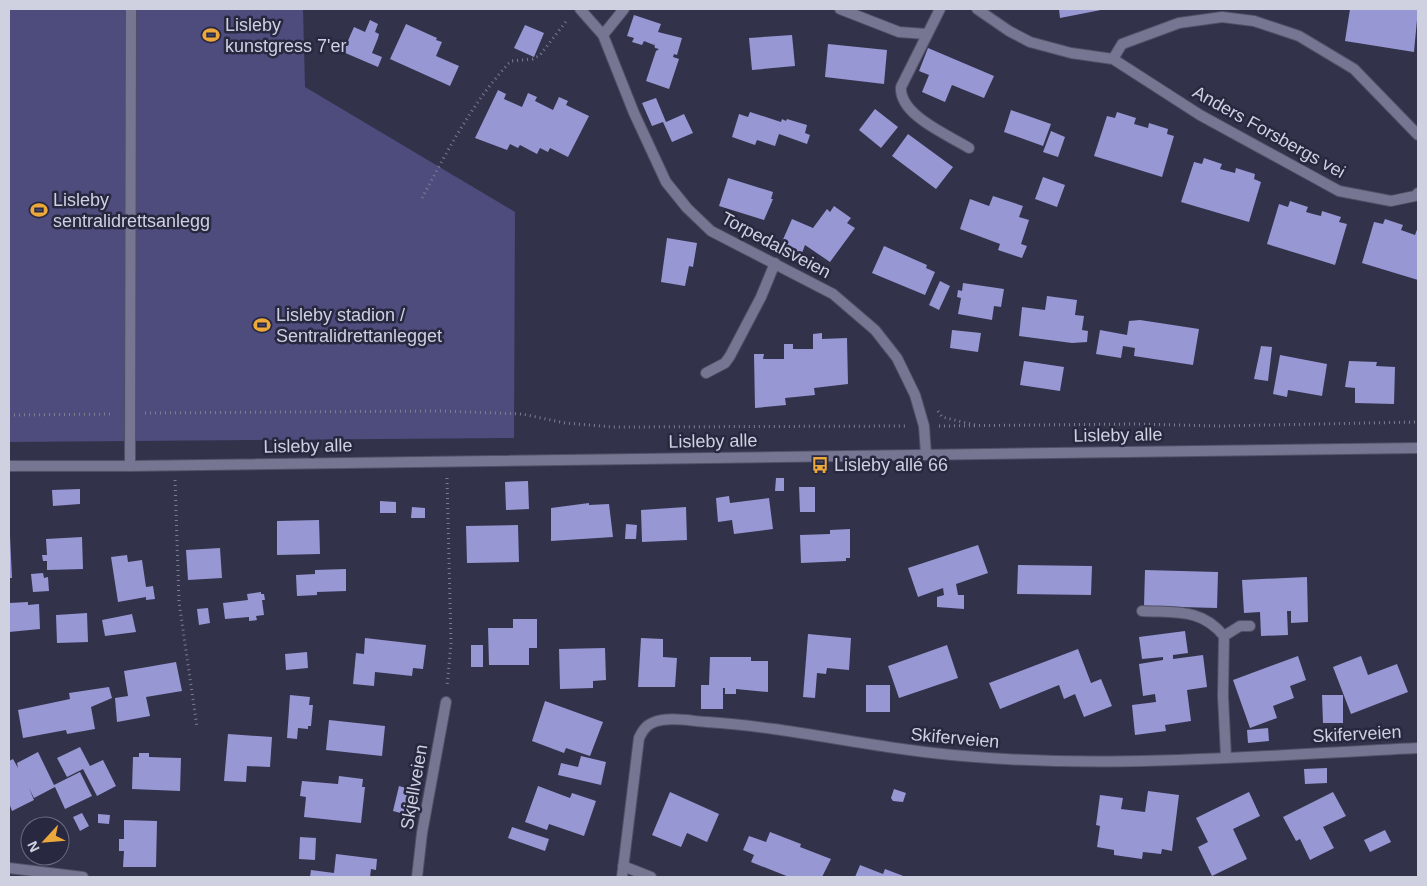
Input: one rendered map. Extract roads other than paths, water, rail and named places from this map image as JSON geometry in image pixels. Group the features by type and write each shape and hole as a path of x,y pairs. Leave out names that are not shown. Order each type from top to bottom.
{"street":[{"path":"130,466 131,9"},
{"name":"Torpedalsveien","path":"580,9 603,35 634,113 666,182 687,208 711,231 833,294 875,330 897,358 915,395 924,426 926,454"},
{"path":"603,35 624,9"},
{"path":"840,9 899,32 926,34"},
{"path":"940,9 901,86 903,101 918,117 969,148"},
{"name":"Anders Forsbergs vei","path":"977,9 1009,31 1030,42 1071,53 1113,59 1200,115 1339,191 1391,201 1415,196 1418,193"},
{"path":"1113,59 1122,44 1179,23 1222,17 1254,21 1299,36 1354,69 1418,135"},
{"path":"706,373 725,363 730,356 761,297 775,263"},
{"name":"Lisleby alle","path":"9,466 130,466 1418,448"},
{"path":"1142,611 1192,614 1206,618 1224,636 1223,696 1226,757"},
{"path":"1224,636 1240,626 1250,626"},
{"name":"Skjellveien","path":"417,877 422,833 446,702"},
{"name":"Skiferveien","path":"622,877 639,738 644,729 661,721 696,721 778,729 896,749 977,758 1046,762 1108,762 1418,748"},
{"path":"623,866 652,877"},
{"path":"9,868 83,877"}],"place":[{"name":"Lisleby kunstgress 7'er","path":"211,35"},
{"name":"Lisleby sentralidrettsanlegg","path":"39,210"},
{"name":"Lisleby stadion / Sentralidrettanlegget","path":"262,325"},
{"name":"Lisleby allé 66","path":"820,465"}]}
